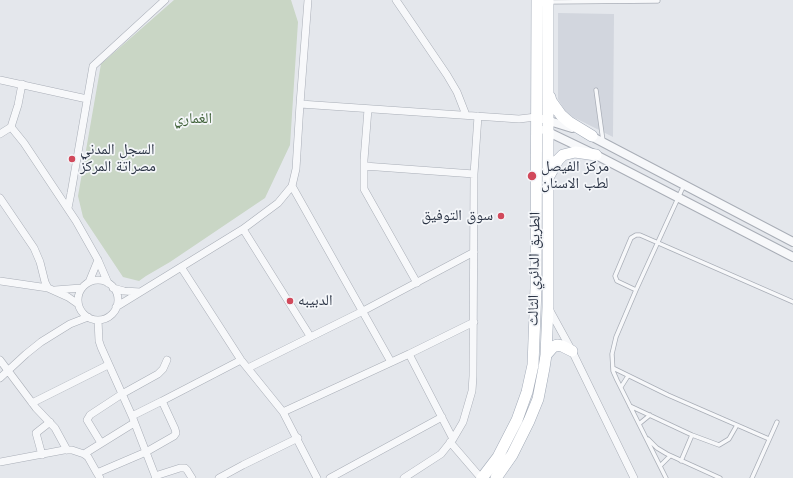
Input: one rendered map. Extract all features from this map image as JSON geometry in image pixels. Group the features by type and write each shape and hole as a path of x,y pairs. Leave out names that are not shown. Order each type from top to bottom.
{"main road":[{"name":"الطريق الدائري الثالث","path":"496,478 512,455 538,399 546,355 548,307 548,91 544,1"},
{"name":"الطريق الدائري الثالث","path":"482,478 498,457 515,426 527,392 533,365 536,288 536,122 544,1"},
{"path":"548,91 551,101 561,116 592,136"},
{"path":"547,182 554,166 563,155 575,152 596,155"},
{"path":"546,355 553,347 557,345 572,351"}],"street":[{"path":"68,208 93,66 165,0"},
{"path":"116,307 243,229 278,203 292,186 296,169 308,0"},
{"path":"396,0 447,75 457,92 466,115"},
{"path":"0,80 87,99"},
{"path":"0,134 12,127 22,84"},
{"path":"300,104 519,119 536,122 548,120 592,136 793,242"},
{"path":"368,109 364,189 417,283"},
{"path":"404,478 441,454 452,441 463,422 472,391 474,322 474,174 478,116"},
{"path":"536,122 548,132 596,155 793,257"},
{"path":"0,198 34,248 40,262 45,282 50,289 68,297 88,317 98,320 109,316 116,307 118,301 117,294 111,286 68,208 12,127"},
{"path":"364,166 474,174"},
{"path":"292,186 392,362"},
{"path":"243,229 310,336"},
{"path":"248,368 417,283 474,252"},
{"path":"89,282 98,260"},
{"path":"181,267 241,360 284,412 317,478"},
{"path":"0,281 50,289 81,288 89,282 96,280 102,281 124,291 140,292"},
{"path":"70,324 79,307 78,298 81,288"},
{"path":"548,307 572,351 634,478"},
{"path":"0,378 41,342 70,324 88,317"},
{"path":"98,320 99,341 108,365 133,420 155,477 180,468 185,468 192,478"},
{"path":"284,412 474,322"},
{"path":"409,354 442,417 452,441 482,478"},
{"path":"0,360 32,403 59,434 67,450"},
{"path":"102,443 89,424 88,418 90,415 122,394 158,374 167,360"},
{"path":"84,454 162,401 241,360"},
{"path":"32,403 108,365"},
{"path":"0,462 67,450 84,454 88,457 98,476 174,436 176,433 175,428 162,401"},
{"path":"330,478 442,417"},
{"path":"42,454 36,433 50,422"},
{"path":"219,478 298,438"}],"lane":[{"path":"544,1 658,1"},
{"path":"596,90 604,142"},
{"path":"666,478 614,374 612,354 614,344 636,290 684,185"},
{"path":"636,290 615,279 615,274 631,238 636,235 640,235 793,302"},
{"path":"613,368 668,395 769,439"},
{"path":"621,387 628,376"},
{"path":"630,406 692,435 718,445 729,439 736,425"},
{"path":"639,424 650,415"},
{"path":"752,478 777,422"},
{"path":"644,435 657,448 670,456 720,478"},
{"path":"681,461 692,435"},
{"path":"660,466 670,456"}],"shaded area":[{"path":"558,13 614,14 613,137 567,114 558,99"}],"green space":[{"name":"الغماري","path":"174,0 291,0 298,22 290,145 265,198 139,281 123,277 83,217 78,196 101,64"}],"place":[{"name":"السجل المدني مصراتة المركز","path":"72,159"},
{"name":"مركز الفيصل لطب الاسنان","path":"532,176"},
{"name":"سوق التوفيق","path":"501,216"},
{"name":"الدبيبه","path":"290,301"}]}
